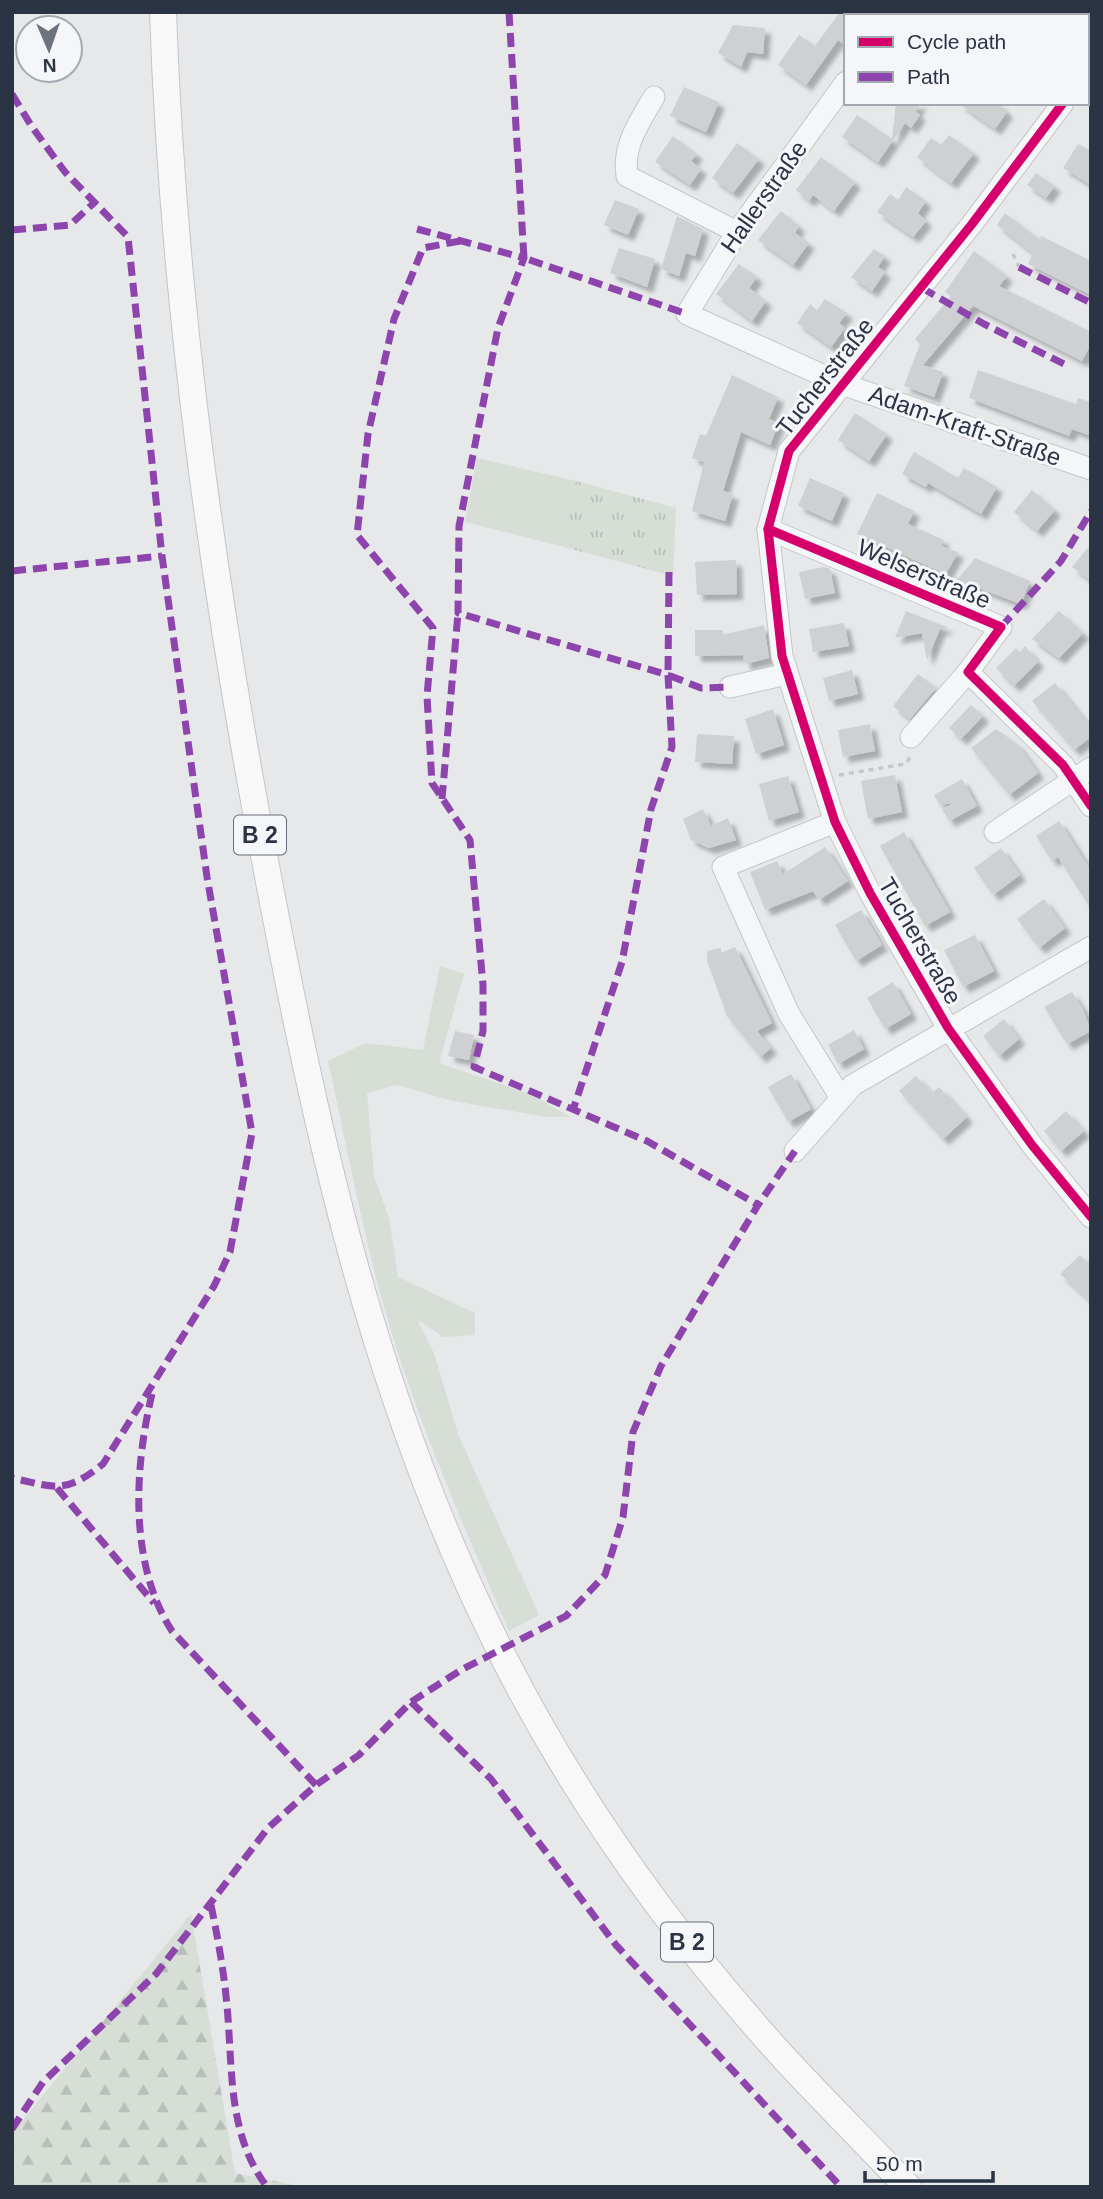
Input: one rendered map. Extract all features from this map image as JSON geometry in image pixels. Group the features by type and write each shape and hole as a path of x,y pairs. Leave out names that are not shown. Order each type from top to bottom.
{"main road":[{"name":"B 2","path":"163,12 168,156 202,485 245,756 298,1036 367,1318 461,1571 508,1666 569,1773 644,1885 702,1962 784,2058 908,2187"}],"street":[{"name":"Hallerstraße","path":"687,314 737,232 844,85"},
{"path":"654,97 632,136 625,160 627,176 737,232"},
{"name":"Tucherstraße","path":"1061,105 972,224 789,451 768,529 782,656 835,822 870,893 948,1028 1031,1145 1091,1217"},
{"name":"Adam-Kraft-Straße","path":"687,314 842,384 1091,469"},
{"name":"Welserstraße","path":"768,529 1001,628 968,672 911,737"},
{"path":"968,672 1063,765 1091,806"},
{"path":"730,687 787,674"},
{"path":"995,832 1091,768"},
{"path":"835,822 723,867 789,1014 841,1098"},
{"path":"795,1150 853,1085 1091,947"}],"path":[{"path":"1013,254 1019,267"}],"green space":[{"path":"477,458 576,481 560,546 465,522"},
{"path":"576,481 676,508 673,576 560,546"},
{"path":"440,966 464,974 439,1063 531,1094 570,1117 547,1117 453,1101 397,1085 367,1093 374,1176 389,1218 398,1277 475,1313 475,1335 443,1337 417,1319 434,1353 458,1434 539,1615 509,1631 444,1478 396,1346 363,1224 328,1061 366,1043 423,1050"},
{"path":"191,1914 235,2173 304,2187 12,2187 12,2133"}],"building":[{"path":"840,12 846,12 844,44 838,40 806,85 778,65 799,35 815,46"},
{"path":"733,25 765,28 763,54 747,52 741,67 718,53"},
{"path":"684,87 719,102 706,132 670,116"},
{"path":"896,105 920,105 915,111 920,115 911,128 905,123 878,162 842,137 857,115 892,139"},
{"path":"961,105 1000,105 1007,112 995,129"},
{"path":"949,135 974,153 951,183 917,157 931,138 941,145"},
{"path":"673,136 697,154 691,161 701,169 690,185 655,162"},
{"path":"737,143 759,159 733,193 712,178"},
{"path":"1078,144 1091,151 1091,185 1063,168"},
{"path":"821,157 855,182 834,211 813,195 809,201 796,190"},
{"path":"1036,173 1055,186 1046,198 1027,185"},
{"path":"906,187 926,201 918,213 926,221 913,237 877,212 890,194 898,200"},
{"path":"615,200 639,209 628,235 604,225"},
{"path":"781,211 799,226 795,233 809,243 793,265 758,240"},
{"path":"1005,213 1040,240 1041,236 1091,261 1091,295 1028,264 1033,253 997,225"},
{"path":"677,216 703,229 695,256 686,253 679,276 661,269"},
{"path":"619,248 655,259 647,287 610,273"},
{"path":"874,249 885,256 878,267 885,272 872,291 851,277"},
{"path":"974,251 1007,276 999,286 1091,332 1091,344 1082,361 973,306 923,365 943,372 934,397 904,386 920,344 915,339 951,296 945,292"},
{"path":"739,264 757,277 749,288 766,301 752,321 716,294"},
{"path":"825,299 847,313 839,323 845,328 831,347 797,323 810,304 817,310"},
{"path":"978,370 1076,404 1078,398 1091,402 1091,436 1072,429 1069,436 969,398"},
{"path":"732,375 778,397 769,419 779,423 770,445 741,432 723,491 733,494 725,521 692,511 704,462 692,458 700,434 706,436"},
{"path":"855,413 887,434 869,461 838,440"},
{"path":"914,452 958,478 964,468 997,487 981,514 928,483 926,487 902,474"},
{"path":"810,478 844,493 832,521 798,506"},
{"path":"1032,490 1055,510 1037,531 1014,512"},
{"path":"877,493 914,511 908,524 944,540 941,546 958,552 946,574 857,534"},
{"path":"1091,544 1091,581 1072,567"},
{"path":"975,558 1030,581 1021,604 957,580"},
{"path":"736,560 737,594 697,595 695,562"},
{"path":"824,567 830,569 835,593 805,599 799,572"},
{"path":"906,611 949,628 940,629 927,660 922,633 895,638"},
{"path":"1059,611 1083,633 1059,658 1032,639"},
{"path":"844,623 849,646 813,652 809,629"},
{"path":"764,625 769,658 745,664 743,655 695,656 695,630 723,630 723,635"},
{"path":"1025,646 1038,662 1014,686 996,668 1016,648 1020,652"},
{"path":"852,670 858,694 829,701 823,678"},
{"path":"918,674 936,688 910,719 893,706"},
{"path":"1055,683 1091,728 1091,737 1074,750 1032,701"},
{"path":"971,705 983,716 961,739 949,728"},
{"path":"773,709 784,745 756,754 745,719"},
{"path":"870,724 875,751 843,757 838,730"},
{"path":"996,729 1018,745 1038,773 1009,795 971,748"},
{"path":"697,734 734,736 732,764 695,762"},
{"path":"895,775 902,812 868,819 861,781"},
{"path":"788,776 799,812 769,821 759,784"},
{"path":"962,779 977,806 949,821 942,809 954,803 940,805 934,795"},
{"path":"703,809 711,826 728,818 736,840 709,848 691,840 683,819"},
{"path":"1059,821 1091,871 1091,909 1058,857 1052,861 1036,836"},
{"path":"904,832 950,912 925,926 880,846"},
{"path":"825,847 848,881 819,900 813,891 765,910 750,872 777,861 783,874"},
{"path":"1001,848 1020,875 993,895 974,868"},
{"path":"1044,899 1065,928 1039,948 1017,919"},
{"path":"861,910 882,945 856,961 835,925"},
{"path":"975,935 994,971 963,987 944,950"},
{"path":"735,947 772,1023 757,1031 771,1048 760,1057 727,1016 707,961 707,951 721,948 721,953"},
{"path":"893,982 911,1014 885,1029 867,998"},
{"path":"1072,992 1083,1009 1091,1031 1067,1044 1044,1007"},
{"path":"1004,1019 1019,1039 999,1056 983,1036"},
{"path":"854,1030 864,1049 838,1064 828,1045"},
{"path":"455,1031 474,1035 469,1060 448,1056"},
{"path":"791,1074 811,1109 788,1122 768,1087"},
{"path":"916,1076 932,1093 939,1087 967,1117 943,1139 899,1091"},
{"path":"1066,1111 1084,1131 1061,1151 1044,1131"},
{"path":"1080,1255 1091,1266 1091,1302 1060,1274"}],"marked path":[{"path":"509,12 524,258 687,314"},
{"path":"12,94 65,172 128,237 162,556 207,877 252,1133 230,1252 214,1286 103,1464 79,1480 60,1486 12,1478"},
{"path":"12,230 70,225 96,201"},
{"path":"417,229 524,258 498,328 459,526 458,613 668,675 672,747 651,809 622,962 574,1107"},
{"path":"460,241 423,248 394,319 368,434 357,535 433,628 427,696 432,783 470,840 483,985 483,1031 474,1067 647,1141 758,1205"},
{"path":"1019,267 1091,303"},
{"path":"922,288 984,324 1068,366"},
{"path":"1001,627 1061,561 1091,511"},
{"path":"12,571 162,556"},
{"path":"669,572 668,675 701,688 730,687"},
{"path":"442,799 458,613"},
{"path":"12,2129 43,2082 156,1974 268,1828 316,1785 359,1755 411,1702 461,1670 566,1616 605,1575 623,1517 633,1432 661,1366 758,1205 795,1151"},
{"path":"152,1394 141,1453 139,1516 148,1576 158,1605 172,1631 316,1785"},
{"path":"57,1488 154,1603"},
{"path":"411,1702 491,1779 616,1945 841,2187"},
{"path":"211,1905 224,1981 238,2123 254,2167 267,2187"}],"cycle path":[{"path":"1061,105 972,224 789,451 768,529 782,656 835,822 870,893 948,1028 1032,1145 1091,1217"},
{"path":"768,529 1001,627 968,672 1063,765 1091,806"}]}
